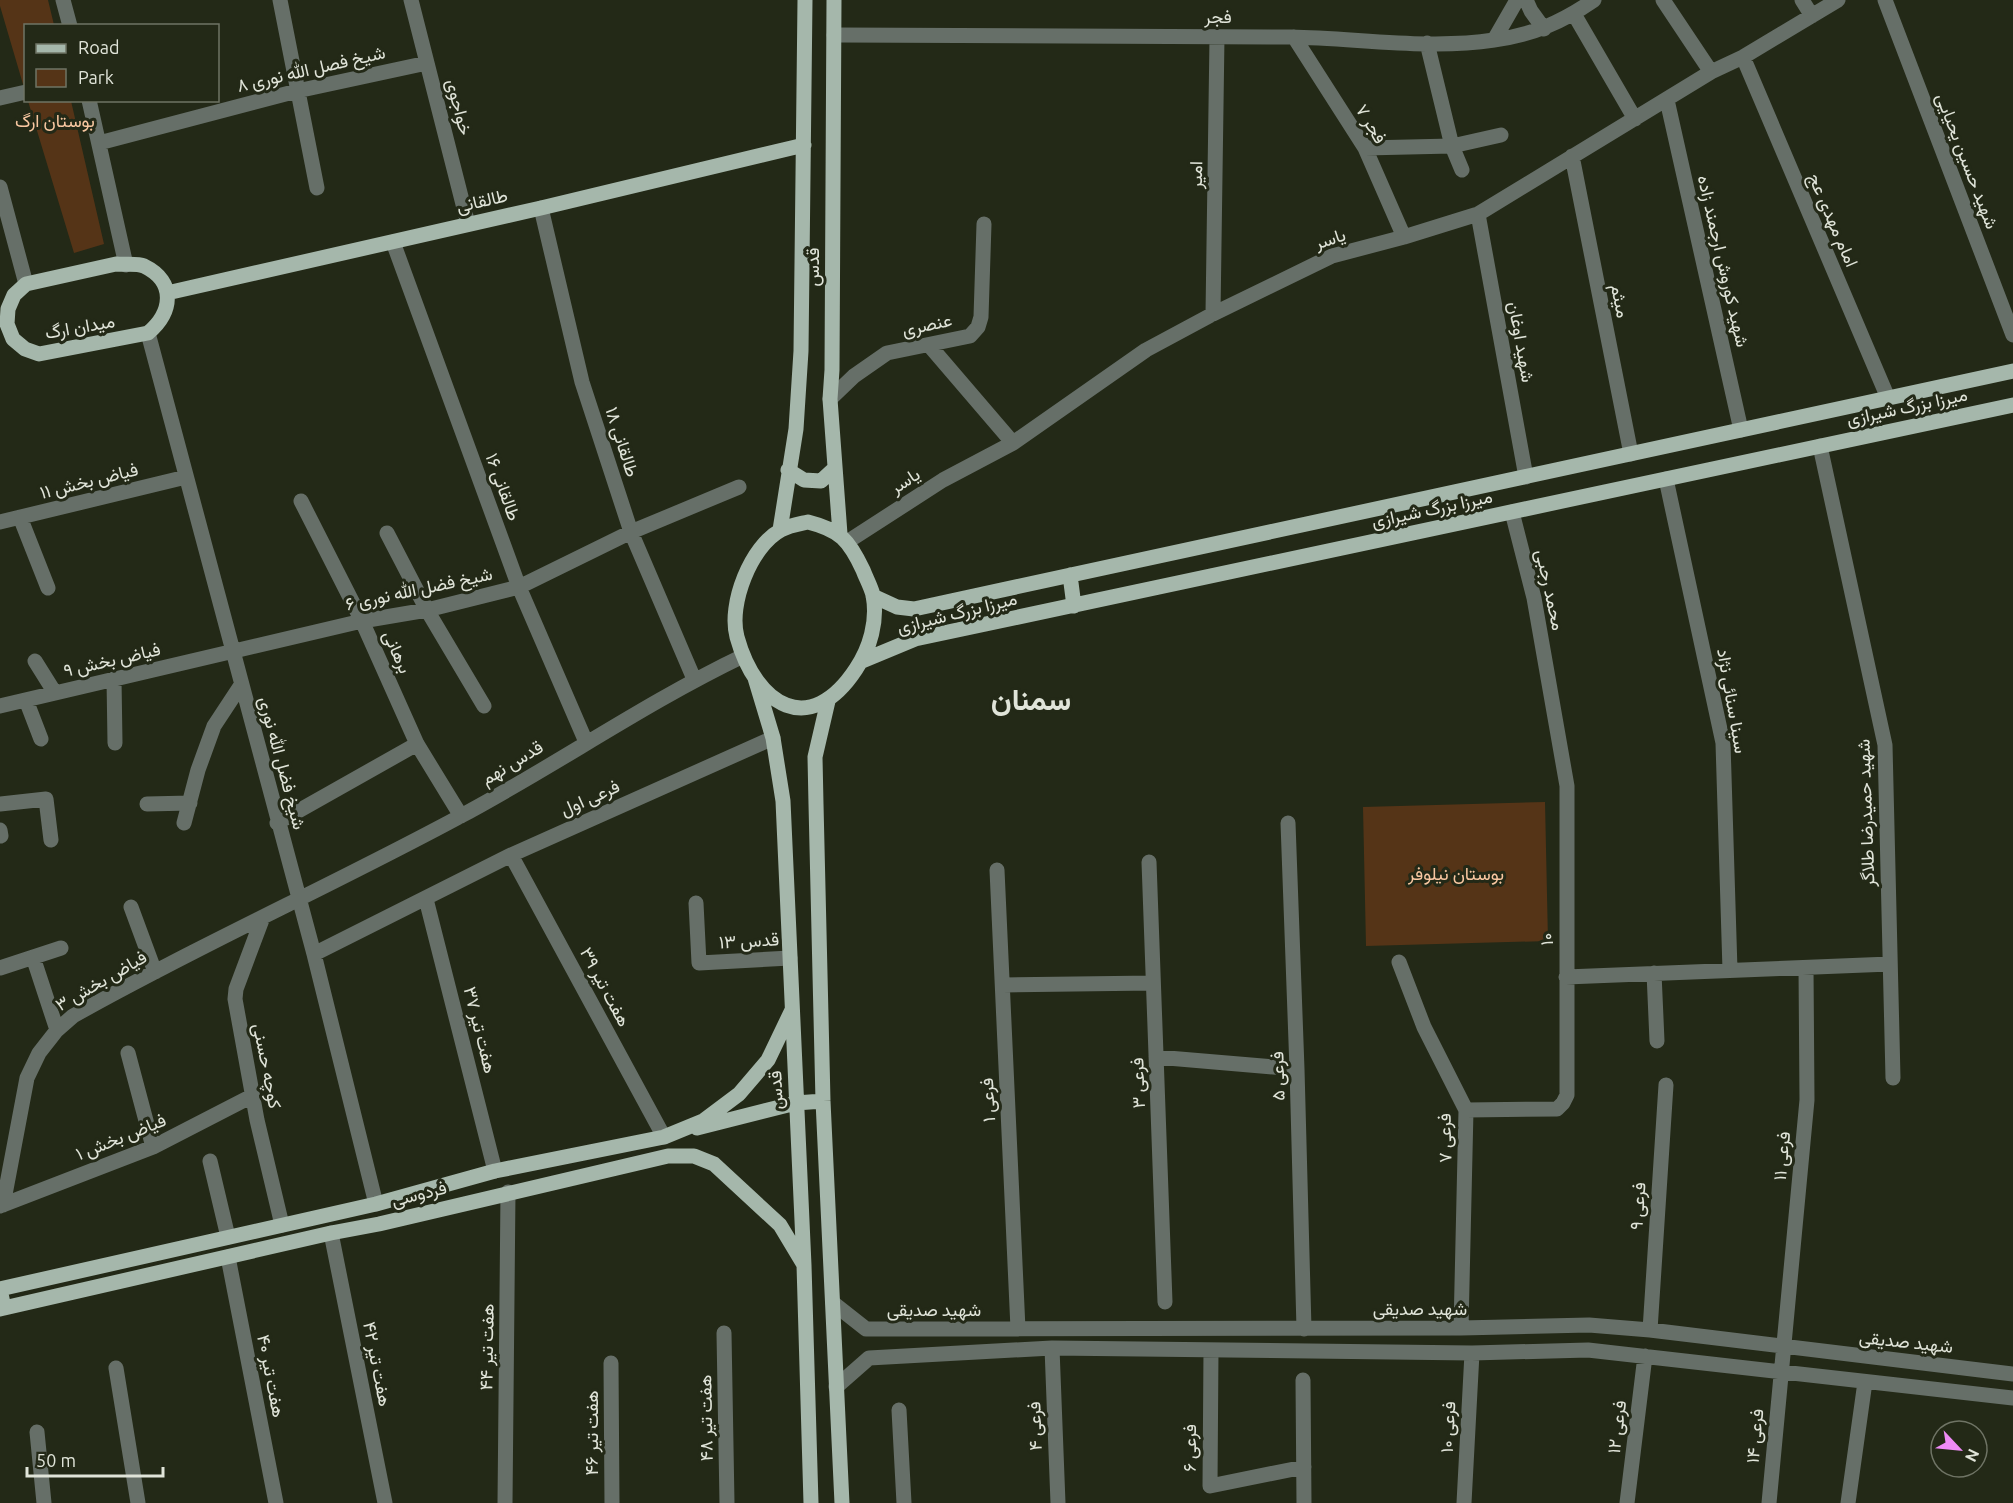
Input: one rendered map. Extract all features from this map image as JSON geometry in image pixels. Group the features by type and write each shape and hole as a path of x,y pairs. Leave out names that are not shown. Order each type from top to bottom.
{"main road":[{"name":"قدس","path":"780,530 796,429 801,351 805,0"},
{"name":"قدس","path":"834,0 830,399 834,469 843,538"},
{"name":"طالقانی","path":"167,293 468,225 804,145"},
{"path":"26,284 116,264 143,265 161,278 167,293 167,309 160,323 148,333"},
{"name":"میدان ارگ","path":"26,284 14,295 4,325 13,339 25,349 39,354 148,333"},
{"name":"میرزا بزرگ شیرازی","path":"873,596 897,607 914,609 2013,371"},
{"name":"میرزا بزرگ شیرازی","path":"862,660 915,639 2013,405"},
{"path":"788,470 804,480 821,481 834,469"},
{"path":"808,522 826,526 843,538 860,563 873,596 874,618 871,640 849,681 828,701 800,709 786,705 773,699 755,678 743,656 736,635 735,613 739,591 747,570 760,550 780,530 808,522"},
{"path":"1070,575 1074,606"},
{"name":"قدس","path":"755,678 773,738 783,801 804,1265 811,1503"},
{"path":"828,701 815,757 823,1101 842,1503"},
{"name":"فردوسی","path":"664,1137 703,1121 739,1094 768,1060 792,1010"},
{"name":"فردوسی","path":"0,1289 376,1204 495,1171 664,1137 796,1103 823,1101"},
{"name":"فردوسی","path":"2,1308 331,1233 380,1224 668,1156 694,1156 714,1164 780,1225 804,1265"},
{"path":"376,1204 380,1224"},
{"path":"0,1289 2,1308"}],"street":[{"path":"63,0 69,24"},
{"path":"280,0 317,188"},
{"name":"خواجوی","path":"411,0 468,225"},
{"path":"1494,40 1517,0"},
{"path":"1526,0 1544,29"},
{"name":"فجر","path":"834,35 1294,37 1428,43 1494,40 1544,29 1574,14 1594,0"},
{"path":"1663,0 1711,72"},
{"path":"1802,0 1812,16"},
{"name":"یاسر","path":"843,538 943,480 1013,443 1146,350 1213,314 1332,256 1478,214 1711,72 1743,57 1838,0"},
{"name":"شهید حسین یحیایی","path":"1885,0 2013,335"},
{"path":"1574,14 1635,119"},
{"name":"امیر","path":"1213,314 1217,37"},
{"name":"فجر ۷","path":"1294,37 1365,148 1404,237"},
{"path":"1428,43 1452,146 1462,170"},
{"name":"امام مهدی عج","path":"1743,57 1888,398"},
{"name":"شیخ فصل الله نوری ۸","path":"99,142 297,91 427,63"},
{"path":"0,98 24,92"},
{"name":"شهید کوروش ارجمند زاده","path":"1667,100 1741,430"},
{"path":"89,102 126,265"},
{"path":"1365,148 1452,146 1502,135"},
{"name":"میثم","path":"1572,156 1631,454"},
{"path":"0,187 26,284"},
{"name":"طالقانی ۱۸","path":"541,208 582,382 631,532 694,680"},
{"name":"شهید اوغان","path":"1478,214 1526,477"},
{"name":"عنصری","path":"830,399 854,376 888,353 970,336 978,327 981,317 984,225"},
{"name":"طالقانی ۱۶","path":"393,242 519,586 586,742"},
{"name":"شیخ فضل الله نوری","path":"148,333 277,823 314,954 376,1204"},
{"path":"929,345 1013,443"},
{"name":"شهید حمیدرضا طلاگر","path":"1820,446 1885,746 1893,1078"},
{"name":"فیاض بخش ۱۱","path":"0,522 186,477"},
{"name":"سینا سنائی نژاد","path":"1666,479 1723,743 1730,970"},
{"name":"شیخ فضل الله نوری ۶","path":"233,651 362,621 427,610 519,586 631,532 739,487"},
{"name":"برهانی","path":"302,501 362,621 417,744 462,816"},
{"name":"محمد رجبی","path":"1512,512 1534,598 1547,677"},
{"path":"20,517 48,588"},
{"path":"387,533 427,610 484,706"},
{"name":"فیاض بخش ۹","path":"0,706 233,651"},
{"name":"قدس نهم","path":"299,900 462,816 694,680 743,656"},
{"path":"35,661 55,693"},
{"name":"۱۰","path":"1466,1110 1557,1109 1567,1095 1567,786 1547,677"},
{"path":"114,679 115,743"},
{"path":"184,823 198,770 214,726 241,685"},
{"path":"26,700 41,739"},
{"name":"فرعی اول","path":"314,954 512,855 773,738"},
{"path":"277,823 417,744"},
{"path":"0,804 46,799 51,840"},
{"path":"147,804 190,803"},
{"name":"فرعی ۵","path":"1288,823 1304,1329"},
{"path":"0,830 1,836"},
{"name":"هفت تیر ۳۹","path":"512,855 664,1137"},
{"name":"فرعی ۳","path":"1149,862 1165,1302"},
{"name":"فرعی ۱","path":"997,870 1018,1329"},
{"name":"هفت تیر ۳۷","path":"426,899 495,1171"},
{"name":"فیاض بخش ۳","path":"1,1205 27,1078 39,1053 57,1030 73,1016 299,900"},
{"name":"قدس ۱۳","path":"696,903 699,963 790,958"},
{"path":"131,907 155,972"},
{"name":"کوچه حسنی","path":"263,917 236,989 236,1010 252,1096 282,1225"},
{"path":"0,968 61,948"},
{"path":"33,957 57,1030"},
{"name":"فرعی ۷","path":"1399,962 1424,1027 1466,1110 1461,1328"},
{"path":"1566,977 1890,964"},
{"name":"فرعی ۱۱","path":"1781,1372 1807,1100 1806,968"},
{"path":"1654,974 1657,1041"},
{"path":"1003,985 1153,983"},
{"path":"128,1053 153,1147"},
{"path":"1156,1057 1297,1069"},
{"name":"فرعی ۹","path":"1650,1330 1666,1085"},
{"name":"فیاض بخش ۱","path":"1,1205 153,1147 252,1096"},
{"path":"210,1161 228,1237"},
{"name":"هفت تیر ۴۴","path":"505,1503 508,1192"},
{"name":"هفت تیر ۴۲","path":"331,1233 386,1503"},
{"name":"هفت تیر ۴۰","path":"228,1257 276,1503"},
{"name":"شهید صدیقی","path":"833,1303 866,1329 1304,1329 1589,1325 1650,1330 2013,1374"},
{"path":"928,1329 932,1354"},
{"name":"هفت تیر ۴۸","path":"724,1333 727,1503"},
{"path":"836,1387 869,1358 1052,1348 1472,1353 1588,1350 2013,1398"},
{"name":"فرعی ۴","path":"1052,1348 1058,1503"},
{"name":"فرعی ۶","path":"1210,1350 1210,1486 1304,1467"},
{"name":"فرعی ۱۰","path":"1464,1503 1472,1353"},
{"name":"فرعی ۱۲","path":"1627,1503 1645,1356"},
{"name":"هفت تیر ۴۶","path":"611,1363 612,1503"},
{"path":"116,1368 138,1503"},
{"name":"فرعی ۱۴","path":"1769,1503 1781,1372"},
{"path":"1303,1380 1304,1503"},
{"path":"1848,1503 1865,1382"},
{"path":"899,1410 904,1503"},
{"path":"37,1432 44,1503"}],"green space":[{"name":"بوستان ارگ","path":"0,0 48,0 54,24 24,24 24,88"},
{"name":"بوستان ارگ","path":"28,102 71,102 104,244 74,253"},
{"name":"بوستان نیلوفر","path":"1545,802 1548,941 1366,946 1363,807"}],"district":[{"name":"سمنان","path":"1031,700"}]}
